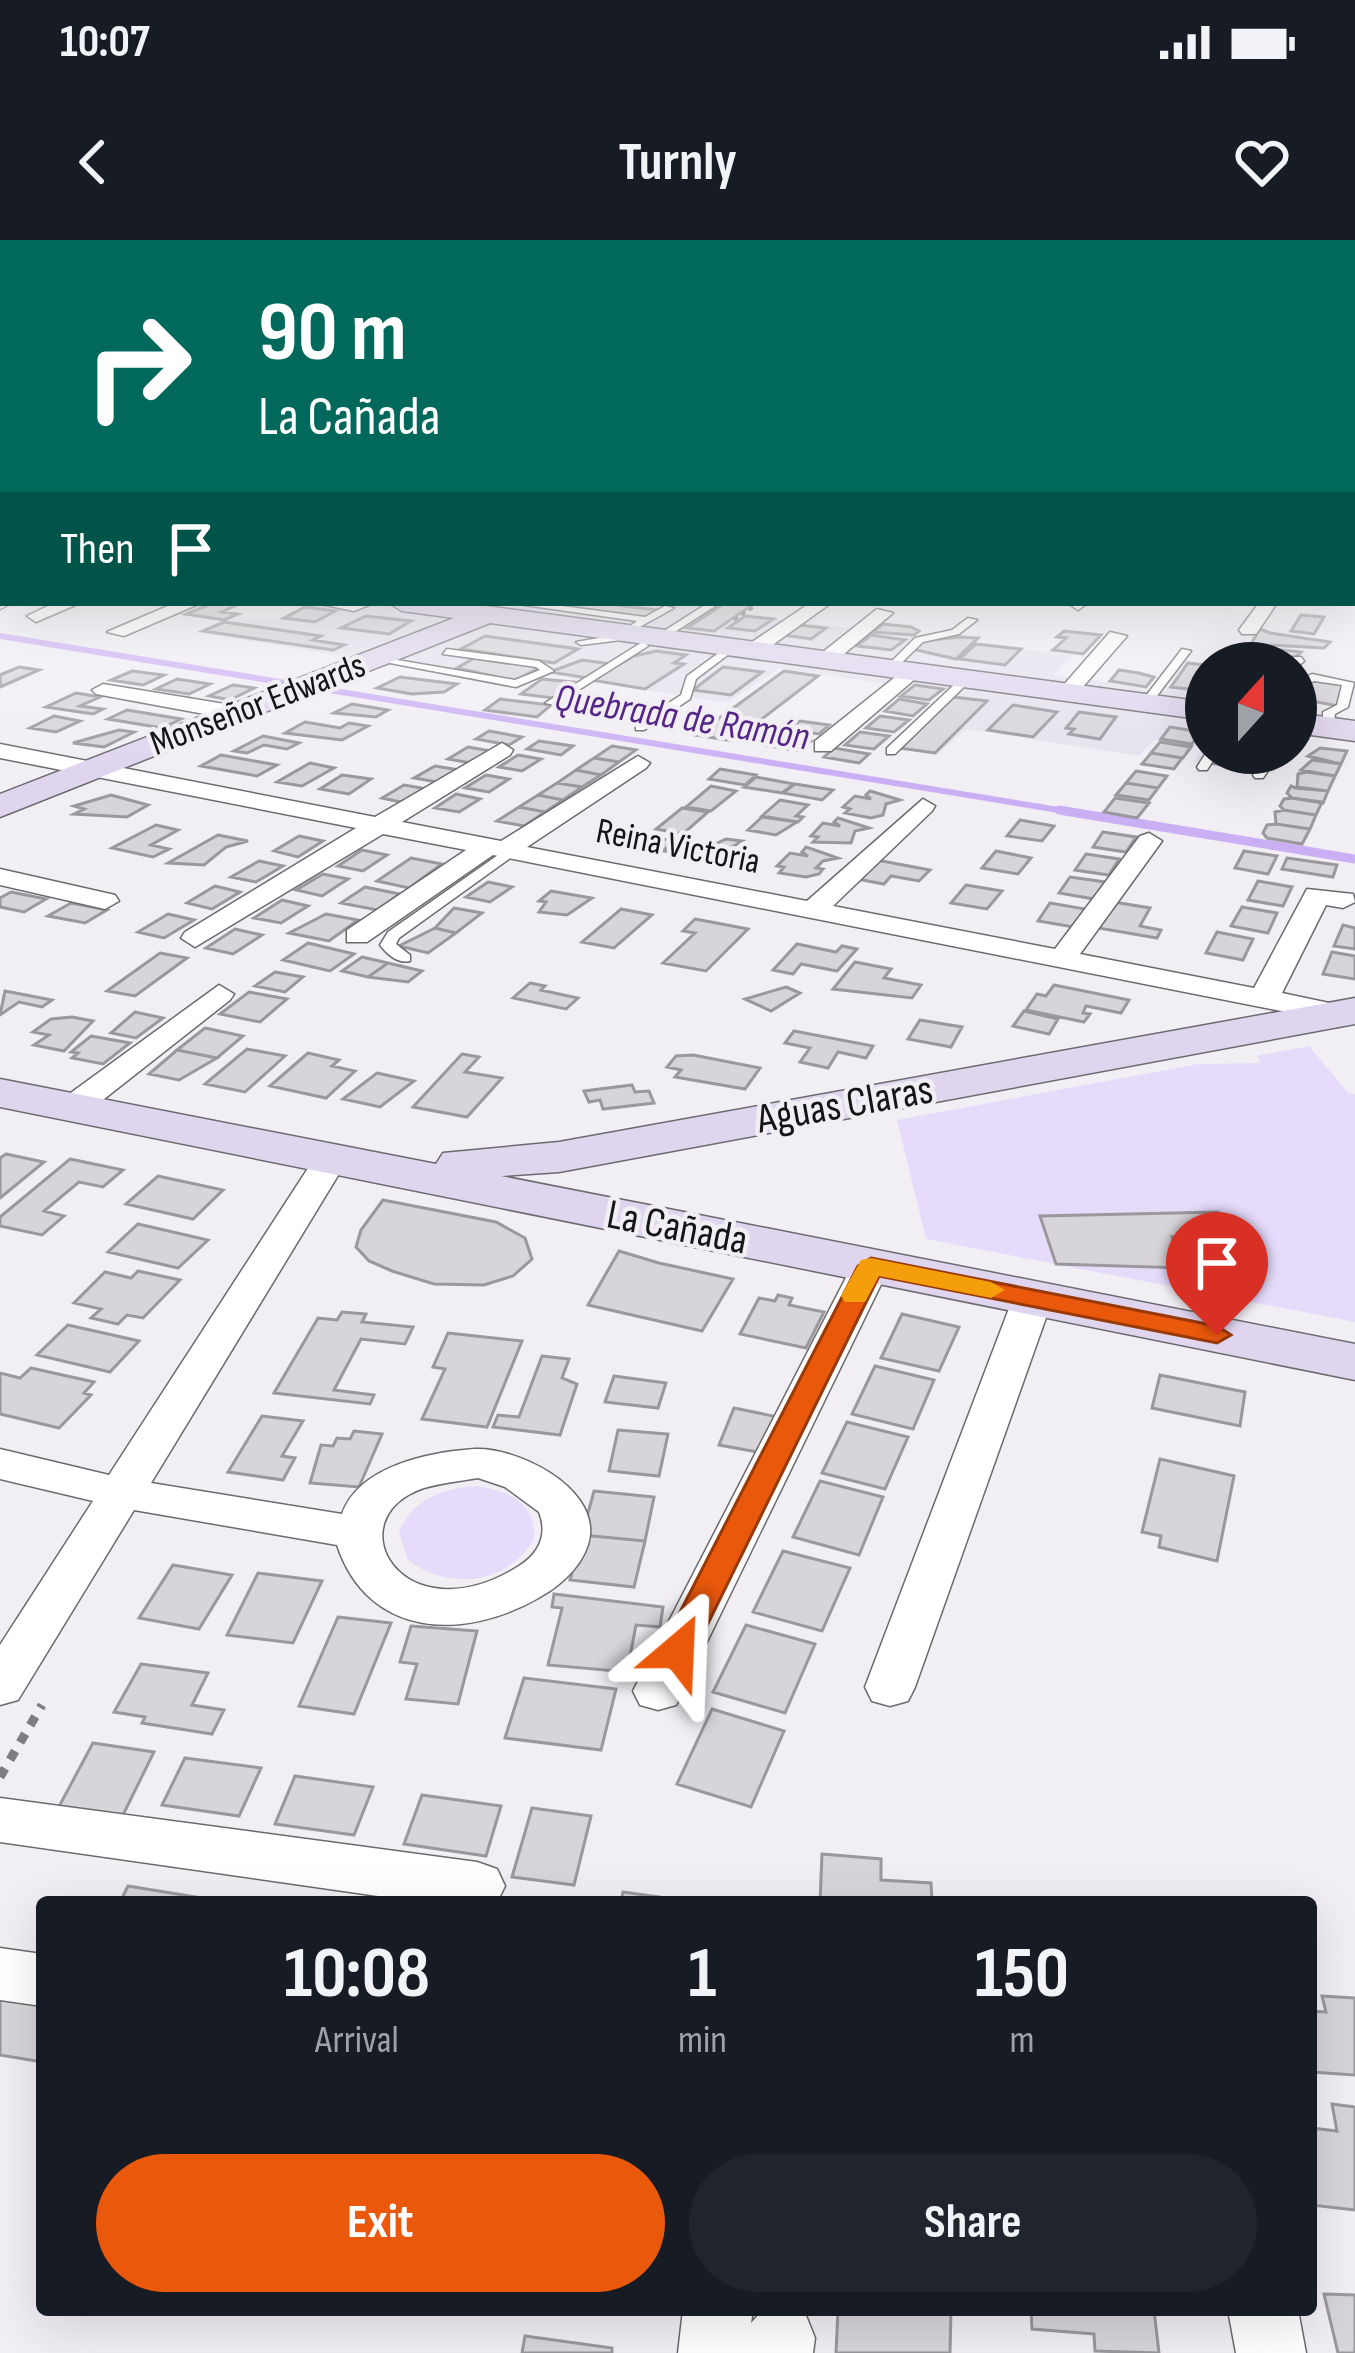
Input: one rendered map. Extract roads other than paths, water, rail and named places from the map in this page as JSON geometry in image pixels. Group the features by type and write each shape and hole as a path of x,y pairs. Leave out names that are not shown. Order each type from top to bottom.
{"street":[{"path":"36,616 63,606"},
{"path":"117,632 184,606"},
{"path":"475,606 554,611 738,652 1185,708"},
{"path":"738,652 817,606"},
{"path":"1249,630 1266,606"},
{"name":"Monseñor Edwards","path":"0,806 374,659 445,645 506,607"},
{"path":"825,660 884,614"},
{"path":"1067,692 1117,636"},
{"path":"823,746 900,673"},
{"path":"103,691 237,713"},
{"path":"195,938 502,750"},
{"name":"Reina Victoria","path":"0,752 1348,1012"},
{"path":"357,936 638,763"},
{"path":"813,910 923,806"},
{"path":"1063,959 1149,842"},
{"path":"0,877 105,901"},
{"path":"1264,998 1318,895 1343,900"},
{"path":"73,1107 218,994"},
{"name":"Aguas Claras","path":"560,1180 1348,1012"},
{"name":"La Cañada","path":"0,1093 331,1159 560,1180 871,1266 1355,1362"},
{"path":"0,1686 331,1159"},
{"path":"658,1691 871,1266"},
{"path":"890,1687 1034,1298"},
{"path":"0,1464 121,1492 356,1532"},
{"path":"0,1820 477,1886"},
{"path":"0,1973 36,1980"},
{"path":"713,2353 717,2316"},
{"path":"1264,2316 1271,2353"}],"lane":[{"path":"584,612 596,606"},
{"path":"551,703 635,627 669,608 656,606"},
{"path":"581,642 705,606"},
{"path":"554,611 584,612 635,627"},
{"path":"858,672 900,673 919,640 955,632 972,620"},
{"path":"374,659 517,684 548,671 539,664 445,645"},
{"path":"640,727 686,697 691,678 738,652"},
{"path":"1146,703 1185,652"},
{"path":"1317,678 1348,683 1342,707 1329,712 1325,728"},
{"path":"891,751 970,683 1031,695"},
{"path":"404,958 390,950 393,934 502,849"}],"waterway":[{"name":"Quebrada de Ramón","path":"0,636 1077,813"},
{"name":"Quebrada de Ramón","path":"1059,810 1355,859"}]}
